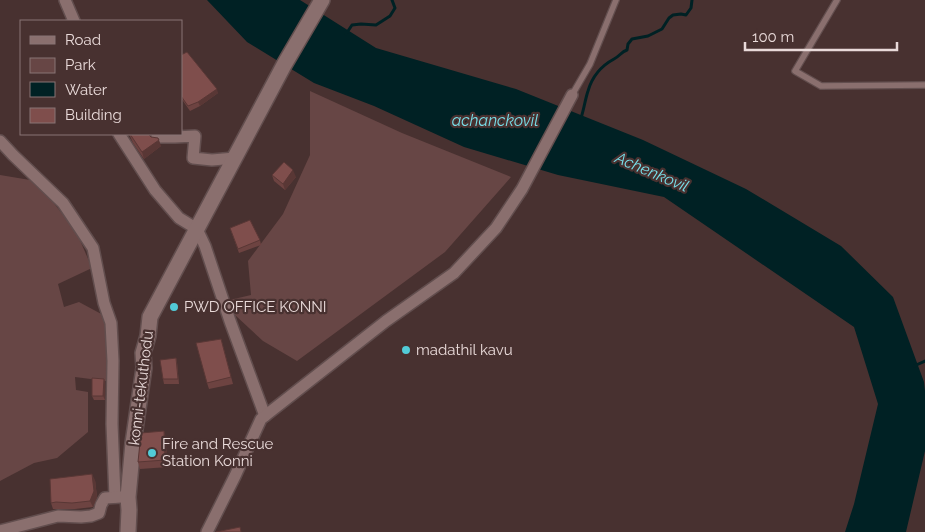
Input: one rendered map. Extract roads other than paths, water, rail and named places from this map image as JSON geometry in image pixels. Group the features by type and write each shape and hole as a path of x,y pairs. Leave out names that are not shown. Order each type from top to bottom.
{"main road":[{"name":"konni-tekuthodu","path":"128,532 130,510 122,497 134,443 144,368 142,352 148,336 150,316 284,65 319,4"}],"street":[{"path":"65,0 74,20"},
{"path":"207,532 261,420 386,322 454,273 496,228 522,189 572,95"},
{"path":"120,135 155,190 179,218 196,229 205,246 265,416"},
{"path":"157,137 195,136 192,158 212,160 238,152"},
{"path":"0,141 63,203 93,248 104,303 111,323 112,424 122,497 105,498 99,513 91,516 58,516 0,531"}],"lane":[{"path":"572,95 590,64 616,0"},
{"path":"837,0 795,71 820,86 925,86"}],"water":[{"name":"achanckovil","path":"207,0 300,0 376,48 516,89 643,140 746,189 841,246 893,297 924,382 925,451 906,532 845,532 854,504 878,404 854,327 664,197 558,175 464,147 374,106 314,83 247,42"}],"waterway":[{"path":"346,34 352,25 376,25 390,16 395,8 392,0"},
{"path":"581,118 590,86 601,69 627,50 628,44 632,39 648,36 662,29 673,15 686,15 691,8 692,0"},
{"path":"914,366 925,361"}],"place":[{"name":"PWD OFFICE KONNI","path":"174,307"},
{"name":"madathil kavu","path":"406,350"},
{"name":"Fire and Rescue Station Konni","path":"152,453"}],"water label":[{"name":"Achenkovil","path":"652,172"}]}
